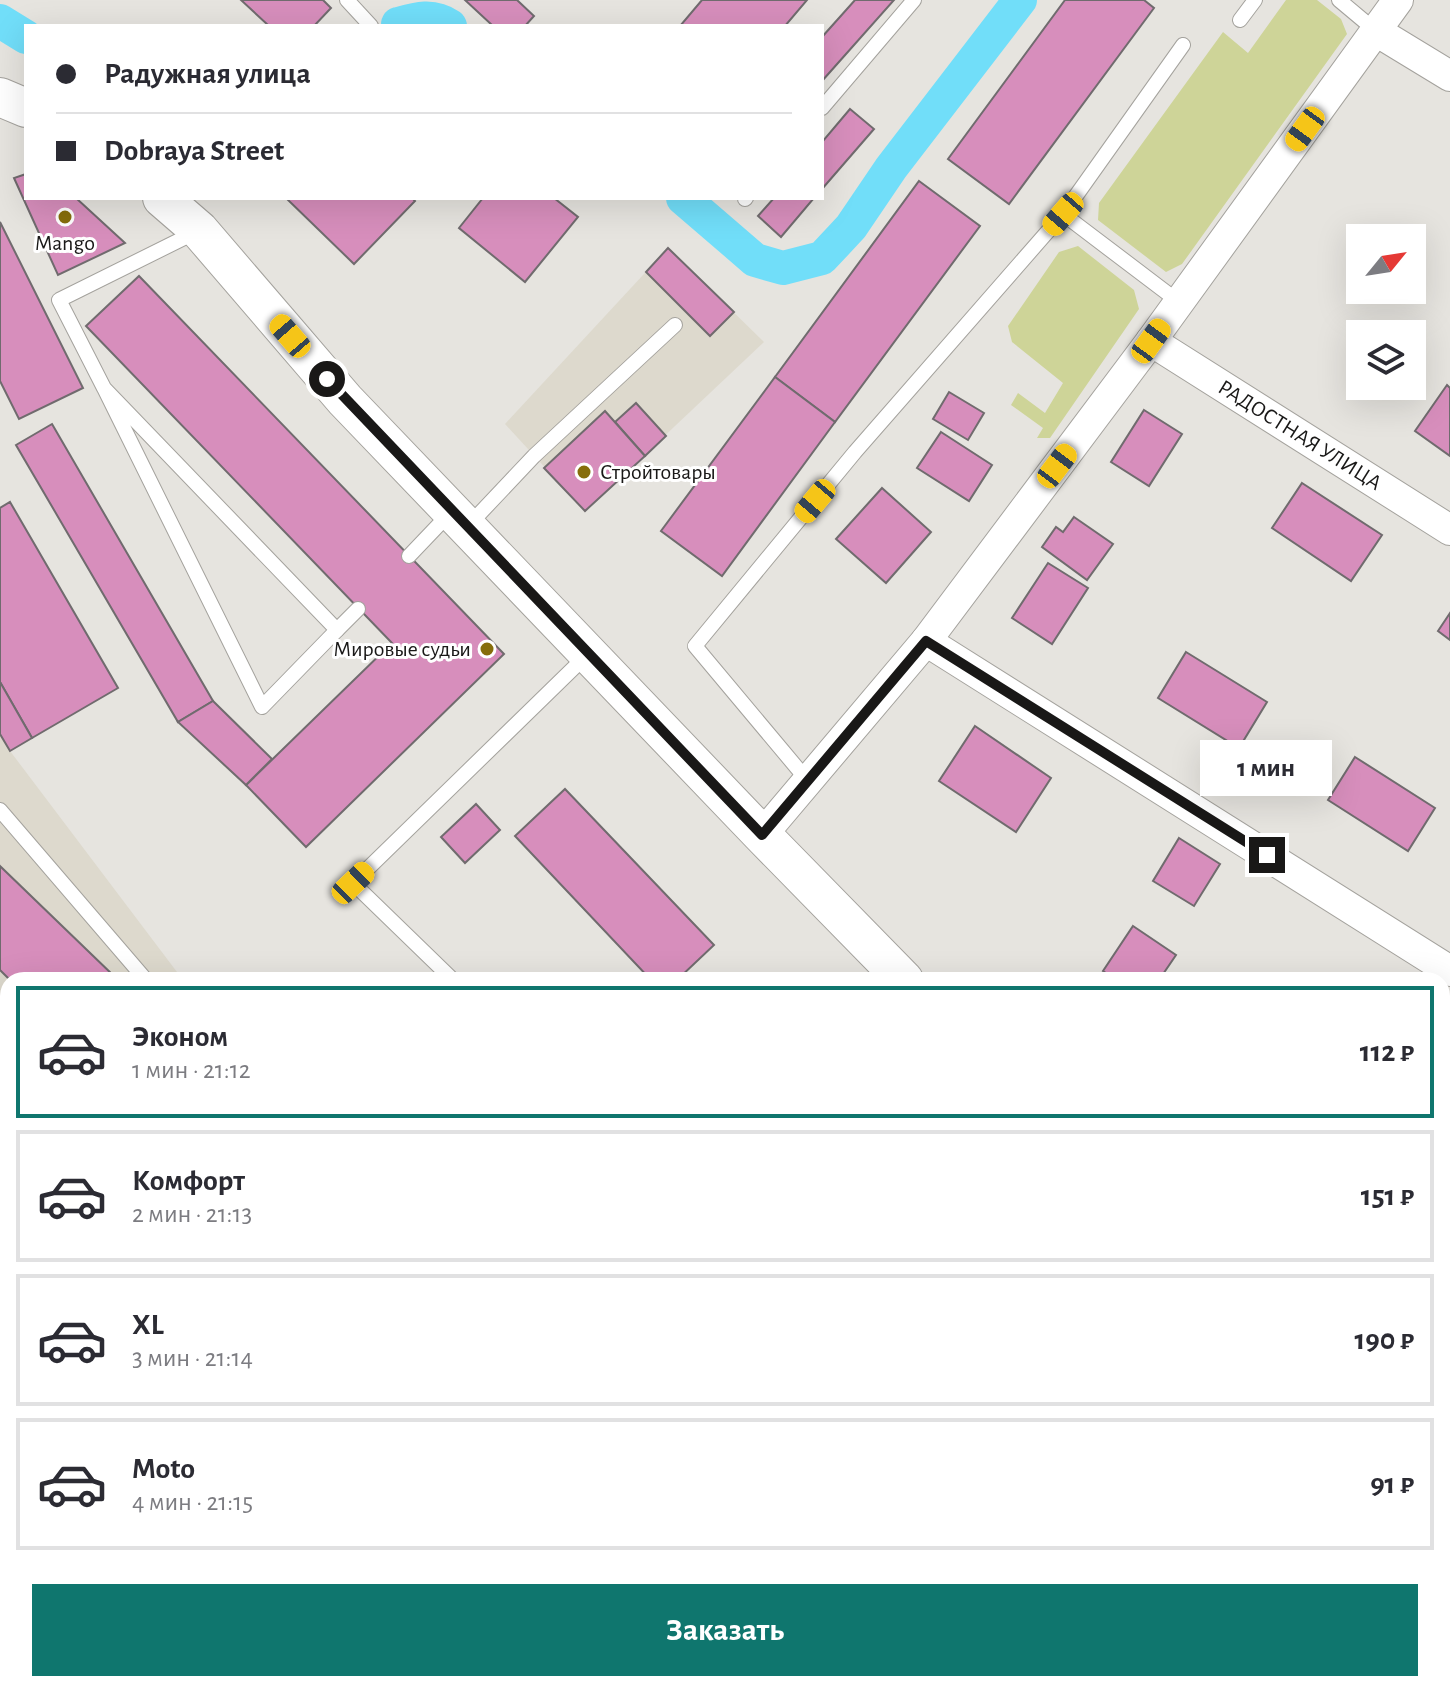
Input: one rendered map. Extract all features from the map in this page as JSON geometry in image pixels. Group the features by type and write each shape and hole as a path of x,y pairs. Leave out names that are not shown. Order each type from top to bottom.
{"street":[{"path":"762,835 926,641 1151,341 1398,0"},
{"path":"1376,31 1450,76"},
{"path":"0,97 24,107"},
{"path":"164,200 199,230 345,400 896,972"},
{"name":"РАДОСТНАЯ УЛИЦА","path":"1151,341 1450,530"},
{"path":"926,641 1450,971"}],"lane":[{"path":"347,0 369,24"},
{"path":"824,106 914,0"},
{"path":"1240,20 1255,0"},
{"path":"1339,0 1376,31"},
{"path":"808,781 695,646 855,452 1063,214 1183,45"},
{"path":"1063,214 1179,302"},
{"path":"199,230 59,300 262,707 358,609"},
{"path":"409,556 534,456 675,325"},
{"path":"104,388 337,630"},
{"path":"445,972 353,883 588,654"},
{"path":"0,810 139,972"}],"shaded area":[{"path":"668,248 764,342 585,511 505,424"},
{"path":"0,734 177,972 0,972"}],"green space":[{"path":"1286,0 1317,0 1341,19 1347,34 1182,264 1166,272 1098,220 1099,203 1223,32 1248,53"},
{"path":"1078,246 1134,290 1139,309 1050,438 1037,438 1043,428 1011,405 1018,393 1045,413 1063,383 1012,342 1008,326 1059,252"}],"building":[{"path":"241,0 323,0 331,8 316,24 267,24"},
{"path":"465,0 517,0 534,16 527,24 491,24"},
{"path":"702,0 807,0 787,24 682,24"},
{"path":"855,0 894,0 824,79 824,35"},
{"path":"1065,0 1144,0 1154,8 1009,204 948,159"},
{"path":"850,109 874,129 824,187 824,140"},
{"path":"24,175 24,200 78,200 125,243 58,275 14,178"},
{"path":"919,181 980,226 835,422 775,377"},
{"path":"288,200 414,200 354,264"},
{"path":"481,200 557,200 578,217 525,282 459,228"},
{"path":"772,200 812,200 781,237 758,216"},
{"path":"0,222 83,388 19,419 0,381"},
{"path":"668,248 734,312 710,336 646,272"},
{"path":"139,276 504,654 306,847 246,785 392,643 86,326"},
{"path":"775,377 835,422 722,576 661,531"},
{"path":"1447,385 1450,388 1450,456 1415,431"},
{"path":"949,392 984,413 968,440 933,419"},
{"path":"636,403 666,436 645,456 615,422"},
{"path":"1144,410 1182,434 1149,486 1111,462"},
{"path":"605,411 645,456 585,511 544,468"},
{"path":"52,424 213,701 178,722 16,445"},
{"path":"941,432 992,465 969,501 917,468"},
{"path":"1302,483 1382,535 1351,581 1272,528"},
{"path":"882,488 931,532 886,583 836,539"},
{"path":"10,502 118,688 32,738 0,682 0,508"},
{"path":"1074,517 1113,544 1087,580 1042,547 1056,527 1063,532"},
{"path":"1048,563 1088,588 1052,644 1012,618"},
{"path":"1450,613 1450,640 1438,631"},
{"path":"1186,652 1267,702 1239,748 1158,698"},
{"path":"0,682 32,738 10,751 0,734"},
{"path":"213,701 272,759 246,785 178,722"},
{"path":"975,726 1051,778 1016,832 939,781"},
{"path":"1355,757 1435,808 1408,851 1328,800"},
{"path":"565,789 714,945 685,972 643,972 515,836"},
{"path":"476,804 500,830 465,863 441,837"},
{"path":"1179,838 1220,864 1194,906 1153,881"},
{"path":"0,866 110,972 2,972"},
{"path":"1133,926 1176,955 1164,972 1103,971"}],"waterway":[{"path":"685,200 755,260 783,268 822,258 851,227 891,168 1020,0"},
{"path":"398,24 418,19 447,24"},
{"path":"0,21 24,36"}],"place":[{"name":"Mango","path":"65,217"},
{"name":"Стройтовары","path":"584,472"},
{"name":"Мировые судьи","path":"487,649"}],"route":[{"path":"327,379 762,835 926,641 1267,855"}]}
